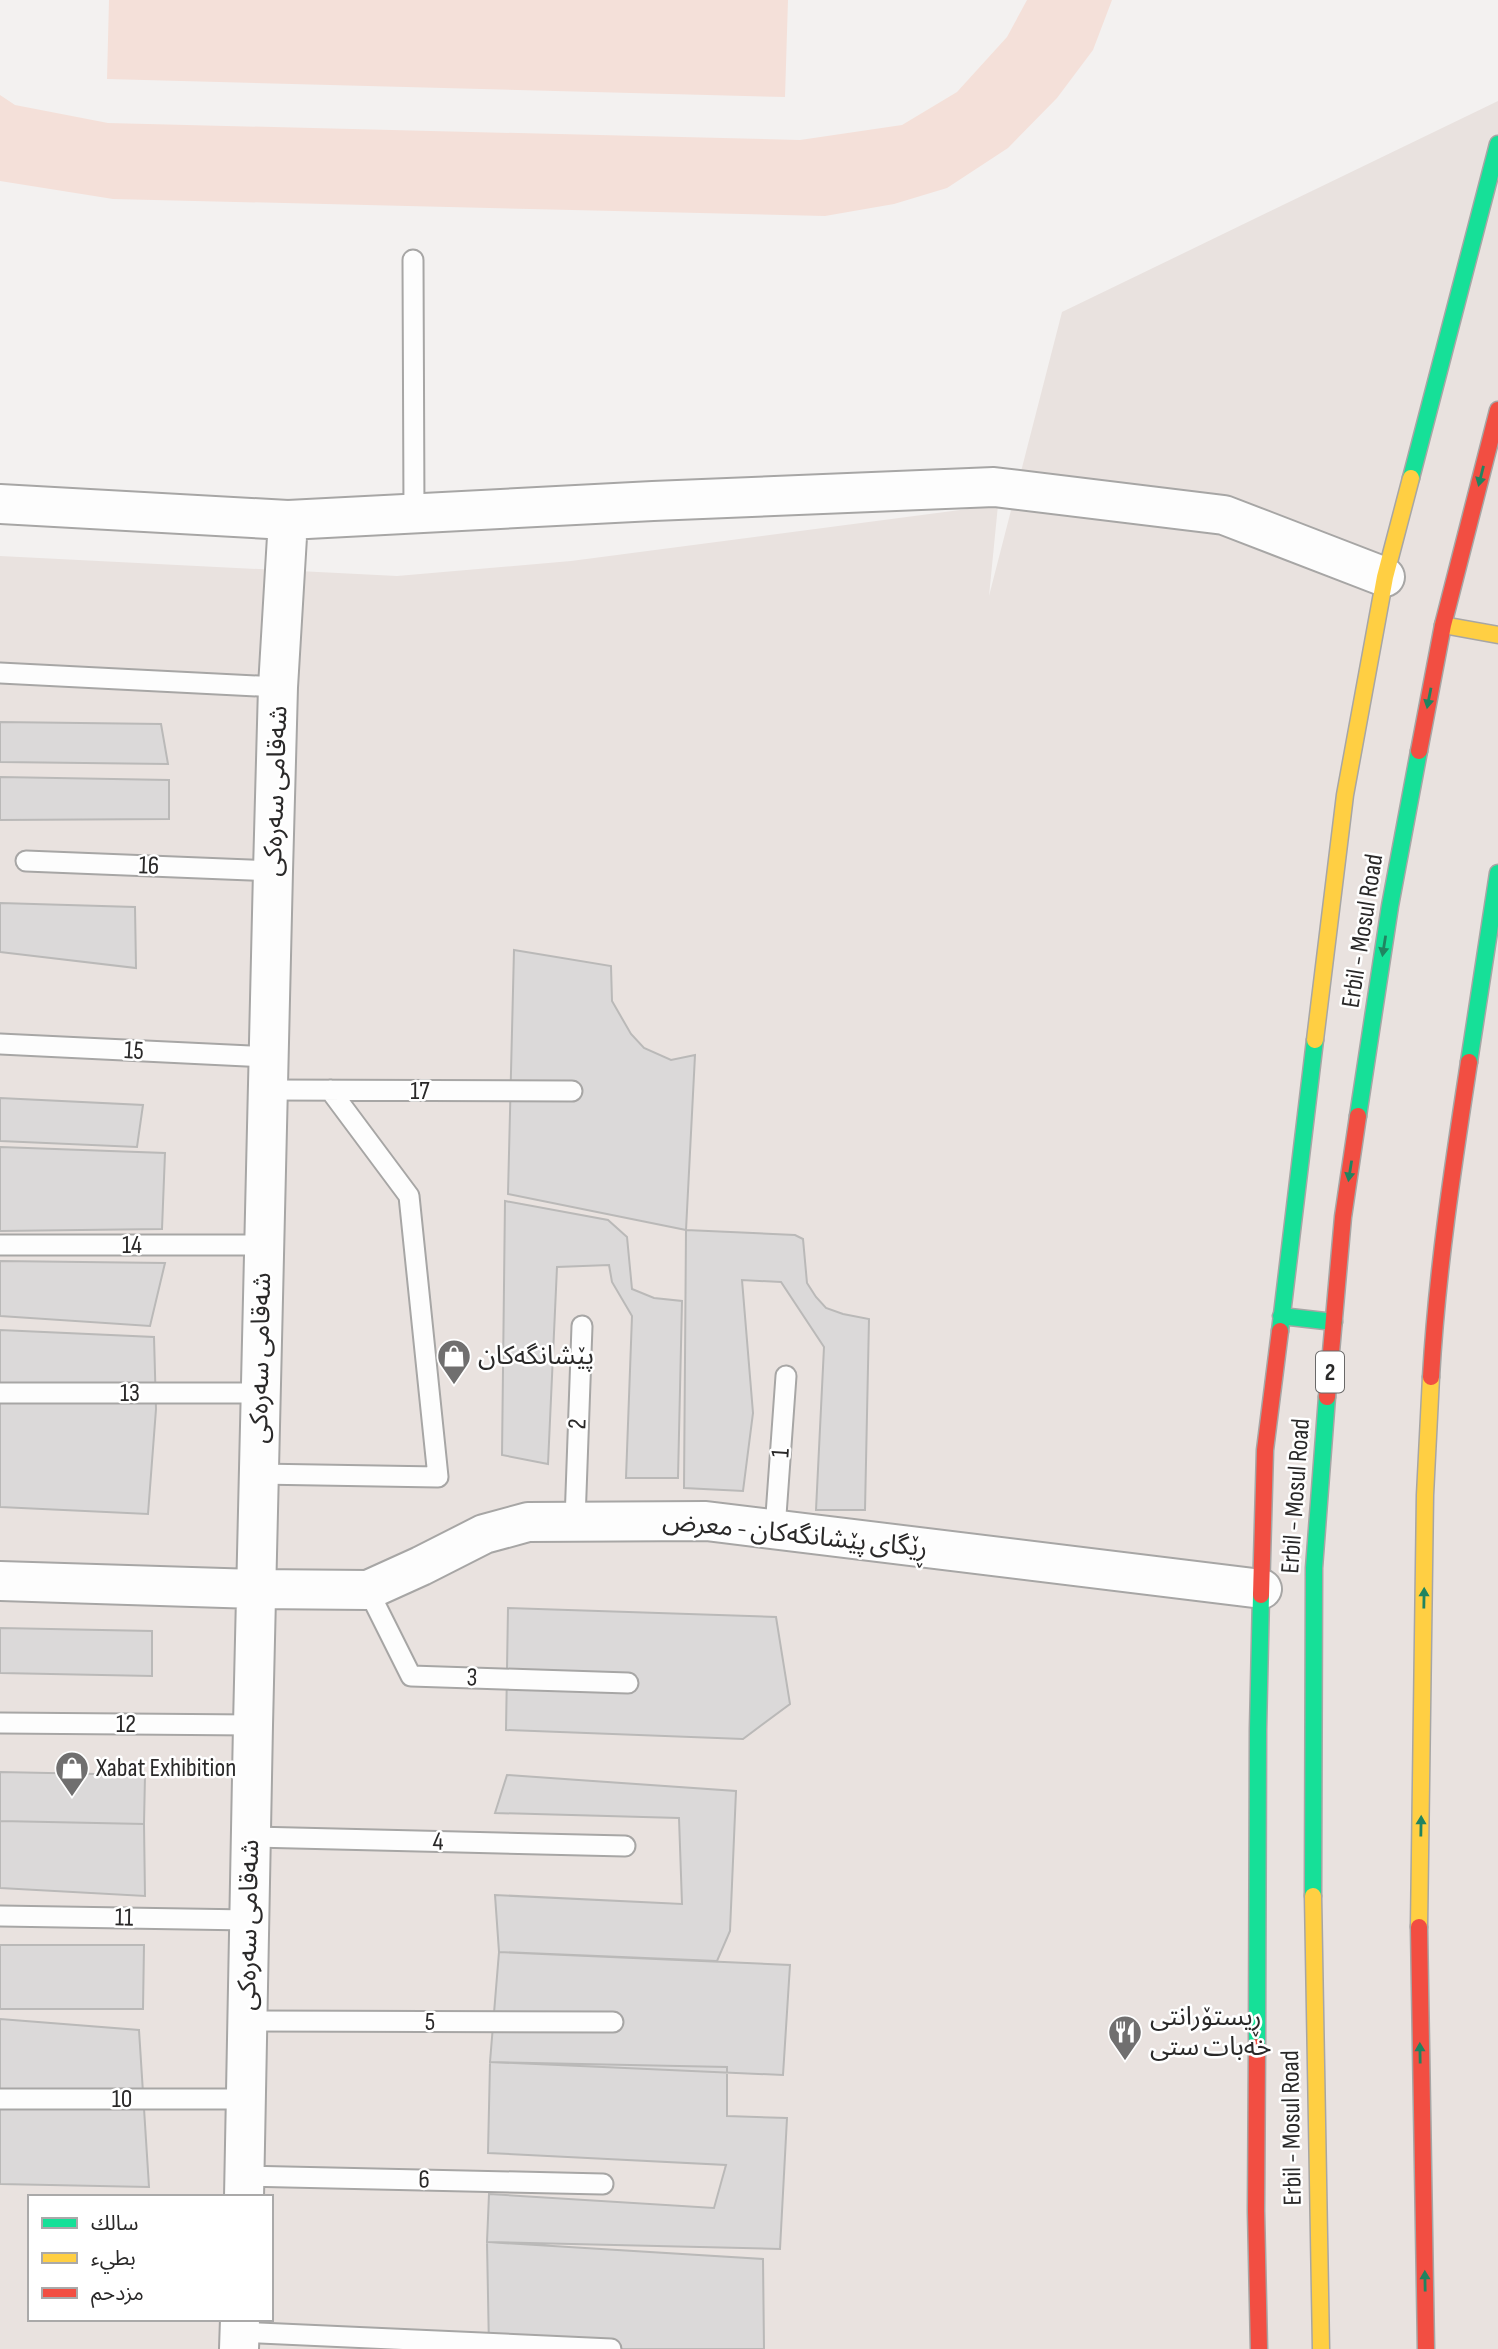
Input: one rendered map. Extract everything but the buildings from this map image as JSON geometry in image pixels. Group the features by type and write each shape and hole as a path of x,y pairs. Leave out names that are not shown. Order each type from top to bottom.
{"main road":[{"path":"1259,2349 1256,2198 1258,1742 1265,1450 1345,795 1385,577 1498,144"},
{"name":"Erbil - Mosul Road","path":"1321,2349 1312,1822 1314,1569 1343,1217 1390,906 1443,625 1498,410"},
{"path":"1443,625 1498,635"},
{"path":"1426,2349 1419,1964 1425,1495 1434,1324 1448,1198 1498,873"},
{"path":"1281,1316 1335,1322"}],"street":[{"path":"0,504 288,520 994,487 1224,515 1385,577"},
{"name":"شەقامی سەرەکی","path":"245,2186 246,2021 273,871 278,687 288,520"},
{"name":"ڕێگای پێشانگەکان - معرض","path":"0,1581 368,1590 484,1534 528,1522 706,1521 1262,1589"}],"lane":[{"path":"413,260 414,513"},
{"path":"0,673 278,687"},
{"name":"16","path":"26,861 273,871"},
{"name":"15","path":"0,1044 268,1074"},
{"name":"17","path":"268,1074 330,1090 572,1091"},
{"path":"258,1474 439,1477 409,1196 330,1090"},
{"name":"14","path":"0,1245 264,1245"},
{"name":"2","path":"575,1521 582,1326"},
{"name":"1","path":"775,1530 786,1377"},
{"name":"13","path":"0,1393 260,1394"},
{"name":"3","path":"368,1590 411,1676 628,1683"},
{"name":"12","path":"0,1723 253,1725"},
{"name":"4","path":"251,1837 625,1846"},
{"name":"11","path":"0,1916 249,1920"},
{"name":"5","path":"246,2021 613,2022"},
{"name":"10","path":"0,2099 245,2099"},
{"name":"6","path":"245,2186 603,2184"},
{"path":"239,2333 611,2349"}],"shaded area":[{"path":"109,0 788,0 785,97 107,79"},
{"path":"1027,0 1112,0 1093,50 1057,98 1008,148 947,188 894,204 825,216 113,199 0,181 0,95 15,105 108,123 800,140 902,125 957,92 1007,37"},
{"path":"1498,101 1498,2349 0,2349 0,556 397,576 571,561 998,505 989,596 1062,312"}],"traffic: fast":[{"path":"1411,478 1498,144"},
{"path":"1358,1116 1390,906 1419,751"},
{"path":"1469,1062 1498,873"},
{"path":"1280,1331 1315,1040"},
{"path":"1281,1316 1334,1322"},
{"path":"1313,1896 1314,1568 1327,1397"},
{"path":"1257,2047 1261,1595"}],"traffic: slow":[{"path":"1315,1040 1345,795 1385,577 1411,478"},
{"path":"1443,625 1498,635"},
{"path":"1419,1927 1425,1495 1431,1377"},
{"path":"1313,1896 1321,2349"}],"traffic: jam":[{"path":"1419,751 1443,625 1498,410"},
{"path":"1431,1377 1441,1258 1469,1062"},
{"path":"1327,1397 1343,1217 1358,1116"},
{"path":"1261,1595 1265,1450 1280,1331"},
{"path":"1419,1927 1426,2349"},
{"path":"1257,2047 1259,2349"}],"place":[{"name":"پێشانگەکان","path":"454,1386"},
{"name":"Xabat Exhibition","path":"72,1798"},
{"name":"ڕیستۆرانتی خەبات ستی","path":"1125,2062"}]}
